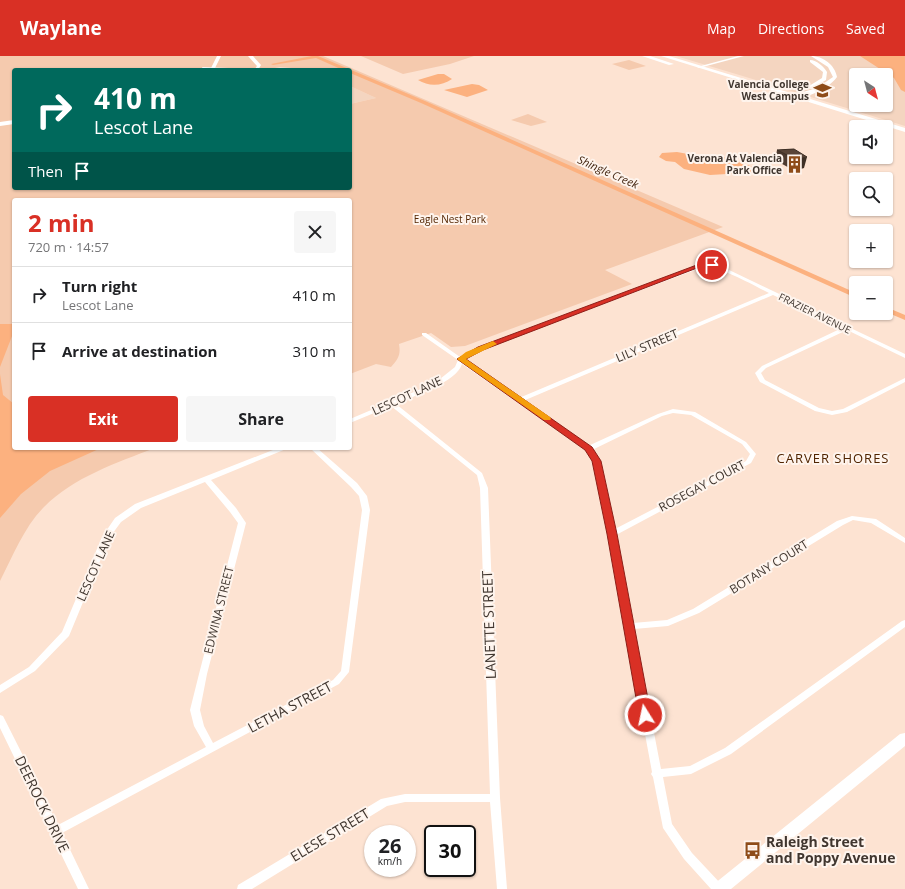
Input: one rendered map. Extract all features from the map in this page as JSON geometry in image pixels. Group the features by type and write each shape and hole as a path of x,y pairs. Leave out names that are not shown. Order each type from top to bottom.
{"main road":[{"path":"645,56 776,97 795,96 905,130"},
{"path":"664,56 853,120"},
{"path":"893,133 905,137"}],"street":[{"path":"213,68 219,56"},
{"path":"250,56 258,63 259,66 258,68"},
{"path":"699,67 742,56"},
{"path":"785,96 811,87 824,79 825,72 822,68 806,56"},
{"path":"795,96 822,88 831,83 836,76 830,66 813,56"},
{"path":"0,123 12,121"},
{"name":"LESCOT LANE","path":"352,420 437,384 458,368 461,359 481,348 694,266 702,264 712,265 725,270"},
{"name":"FRAZIER AVENUE","path":"725,270 905,356"},
{"name":"LILY STREET","path":"520,400 774,293"},
{"path":"847,328 764,367 758,373 762,381 817,410 832,413 845,412 905,380"},
{"path":"424,334 588,448 597,461 666,825 688,856 719,889 905,738"},
{"name":"LANETTE STREET","path":"393,404 480,474 484,488 495,798 502,889"},
{"name":"ROSEGAY COURT","path":"588,448 660,415 673,411 693,413 744,443 752,454 749,462 612,534"},
{"name":"LESCOT LANE","path":"0,690 32,669 66,634 106,537 118,520 138,506 207,480 279,450"},
{"name":"LETHA STREET","path":"55,832 336,682 345,672 366,510 364,496 354,485 314,450"},
{"name":"EDWINA STREET","path":"207,480 242,523 195,710 199,726 212,749"},
{"name":"BOTANY COURT","path":"629,626 668,623 696,611 840,523 852,518 873,521 905,541"},
{"path":"656,774 691,770 728,751 905,623"},
{"name":"DEEROCK DRIVE","path":"0,719 84,889"},
{"name":"ELESE STREET","path":"242,889 385,802 405,798 495,798"}],"shaded area":[{"name":"Valencia College West Campus","path":"676,56 905,56 905,126 893,122 893,120 886,120 860,112 893,112 893,68 849,68 849,109"},
{"path":"860,56 905,56 905,92 901,90 893,77 893,68 879,68"},
{"path":"438,74 444,74 452,79 435,85 427,84 418,80"},
{"path":"472,84 479,85 488,90 467,97 444,90"},
{"path":"352,87 376,98 352,104"},
{"path":"677,152 710,158 721,156 753,167 761,172 710,175 684,169 675,162 666,161 659,157 662,153"},
{"path":"0,324 12,324 12,336 0,367"},
{"path":"0,374 3,395 12,402 12,450 97,450 50,471 21,494 0,518"}],"green space":[{"name":"Eagle Nest Park","path":"0,56 323,56 351,68 12,68 12,190 352,190 352,104 376,98 352,87 352,68 723,227 605,270 632,284 465,346 451,347 431,333 399,344 400,351 398,357 391,367 376,364 352,373 352,198 12,198 12,450 150,450 96,472 82,479 56,496 37,515 19,542 0,581"},
{"path":"361,56 474,56 450,64 403,74"},
{"path":"629,60 646,66 629,70 612,64"},
{"path":"528,114 547,122 531,126 511,120"}],"building":[{"path":"794,149 807,157 795,159 777,150"}],"waterway":[{"name":"Shingle Creek","path":"314,56 342,68"},
{"path":"273,64 316,57"},
{"name":"Shingle Creek","path":"352,72 423,102 849,293"},
{"name":"Shingle Creek","path":"893,312 905,318"}],"slow traffic":[{"path":"493,344 481,348 461,359 547,419"}],"place":[{"name":"Valencia College West Campus","path":"822,90"},
{"name":"Verona At Valencia Park Office","path":"795,164"},
{"name":"Raleigh Street and Poppy Avenue","path":"753,850"}],"district":[{"name":"CARVER SHORES","path":"833,458"}],"route":[{"path":"645,715 597,461 588,448 461,359 481,348 694,266 702,264 712,265"}]}
